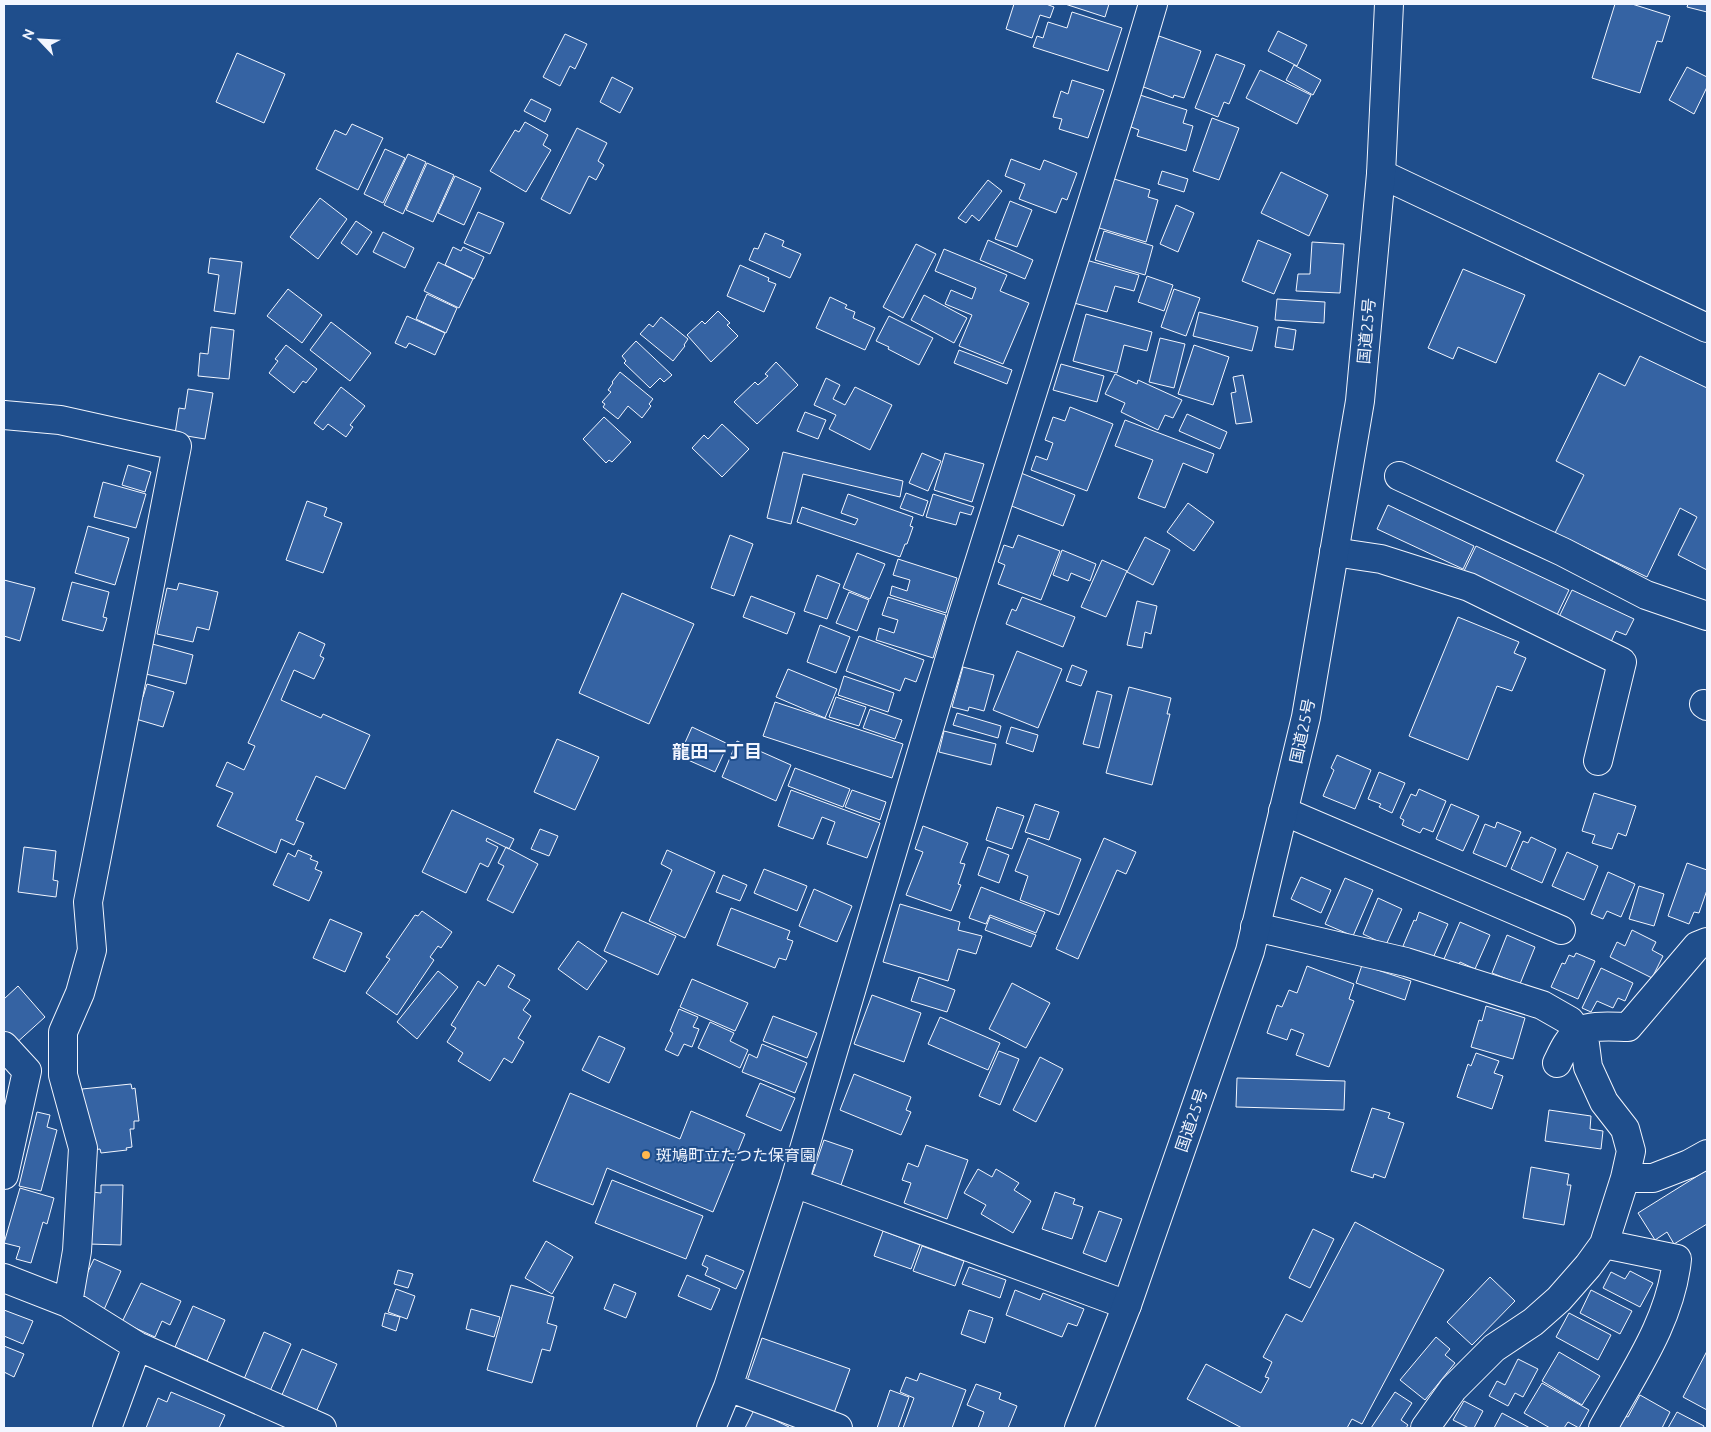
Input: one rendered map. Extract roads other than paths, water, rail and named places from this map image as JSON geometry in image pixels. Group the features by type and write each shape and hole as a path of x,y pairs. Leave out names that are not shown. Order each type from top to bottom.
{"main road":[{"path":"711,1428 728,1387 794,1183 962,618 1153,4"},
{"name":"国道25号","path":"1078,1428 1126,1305 1250,951 1306,717 1360,400 1381,174 1389,4"},
{"path":"1381,174 1707,328"},
{"path":"4,415 60,420 177,446 88,902 92,950 80,993 63,1032 63,1075 83,1148 77,1251 68,1304"},
{"path":"1399,476 1563,552 1646,595 1707,616"},
{"path":"1334,552 1381,559 1468,587 1622,662 1598,761"},
{"path":"1283,811 1561,930"},
{"path":"1255,927 1406,962 1542,1005 1570,1021 1578,1032 1585,1044 1588,1066 1604,1102 1625,1129 1631,1151 1625,1178 1604,1244 1588,1266 1559,1299 1533,1322 1494,1348 1454,1389 1425,1428"},
{"path":"1557,1063 1566,1045 1578,1032 1597,1027 1628,1027 1697,946 1707,942"},
{"path":"4,1046 27,1071 4,1175"},
{"path":"1625,1178 1653,1178 1690,1164 1707,1154"},
{"path":"794,1183 1126,1305"},
{"path":"1603,1428 1659,1325 1669,1300 1677,1260 1604,1244"},
{"path":"4,1278 68,1304 137,1346 322,1428"},
{"path":"108,1428 137,1346"},
{"path":"728,1387 838,1428"}],"place":[{"name":"斑鳩町立たつた保育園","path":"646,1155"}],"district":[{"name":"龍田一丁目","path":"717,751"}]}
